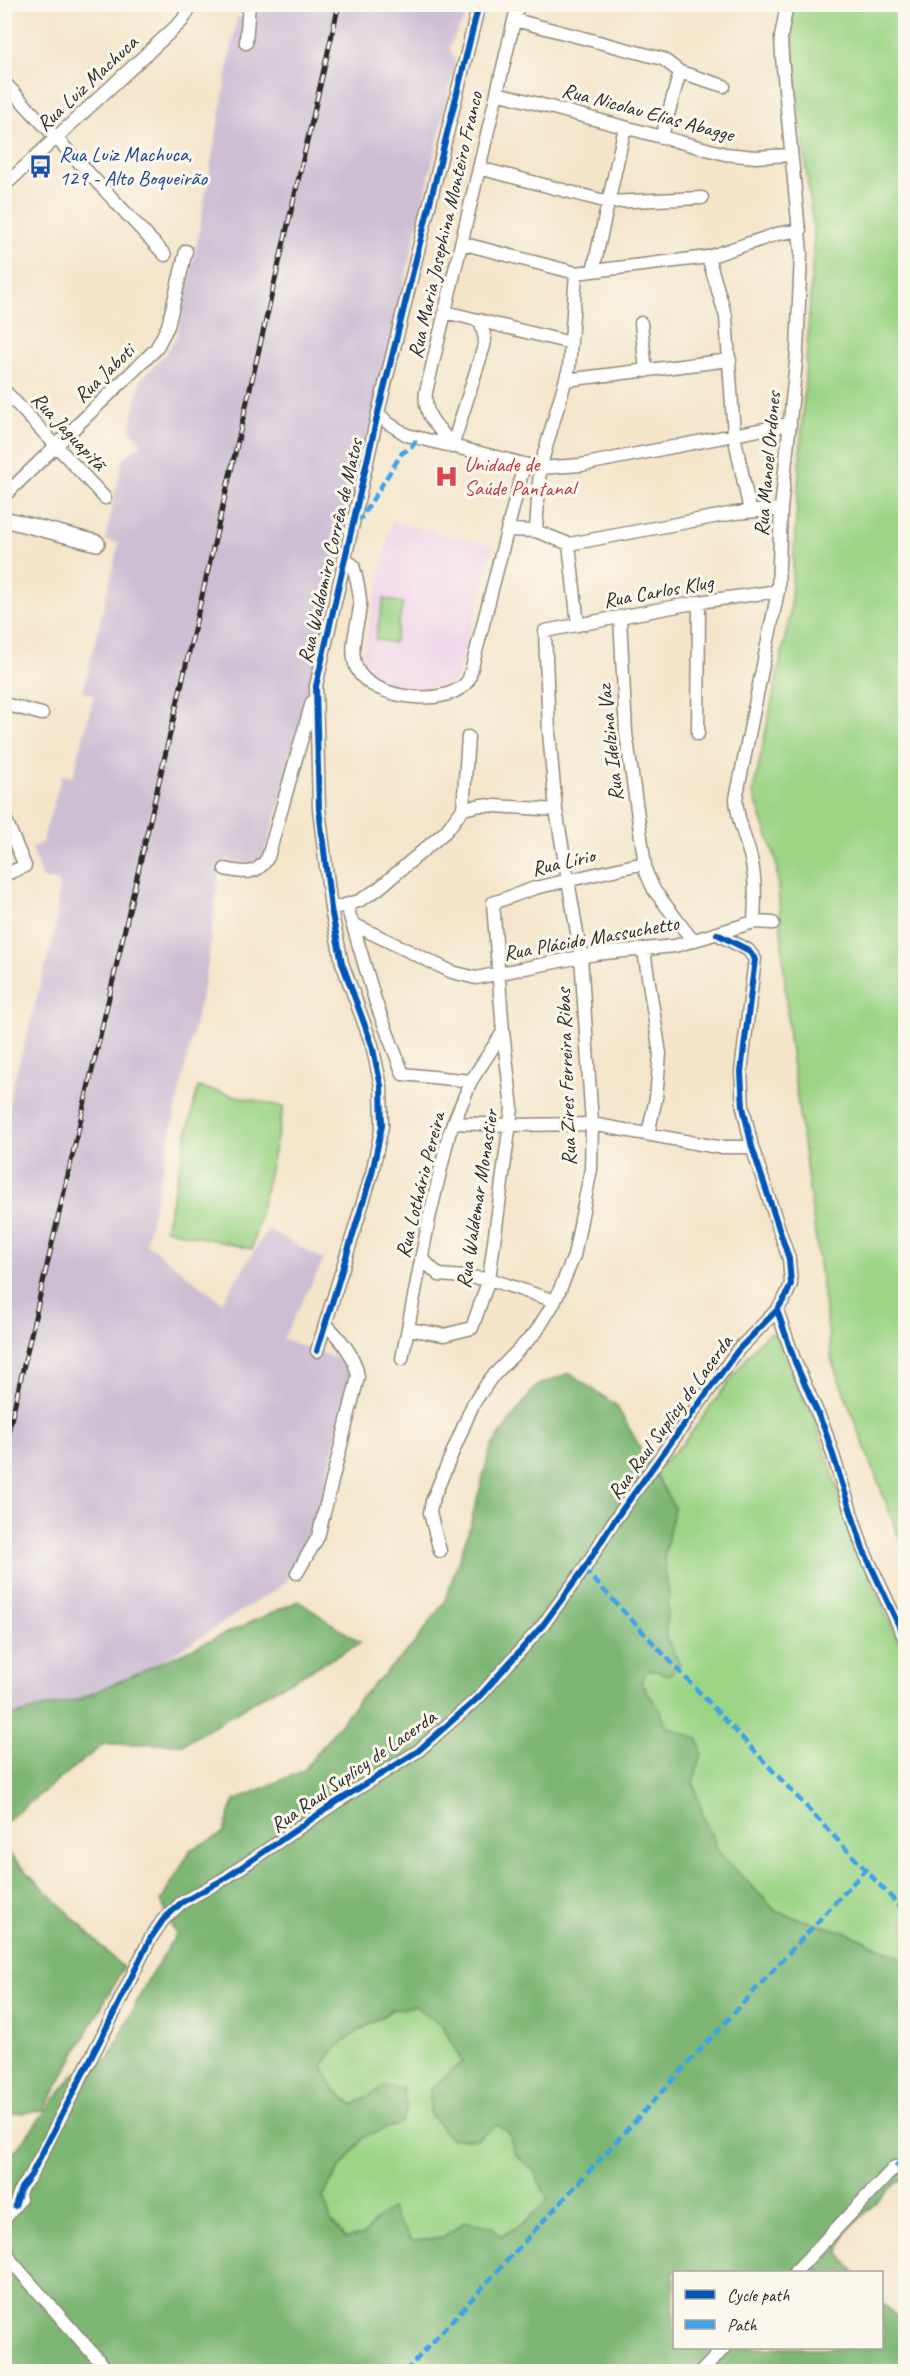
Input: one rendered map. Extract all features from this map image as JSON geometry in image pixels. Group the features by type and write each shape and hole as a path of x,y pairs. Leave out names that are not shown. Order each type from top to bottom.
{"street":[{"name":"Rua Luiz Machuca","path":"4,186 183,21 192,4"},
{"path":"246,43 249,4"},
{"name":"Rua Waldomiro Corrêa de Matos","path":"317,1351 376,1158 383,1107 372,1045 345,973 331,909 319,809 316,686 378,413 479,4"},
{"name":"Rua Maria Josephina Monteiro Franco","path":"452,447 445,434 428,415 425,402 518,4"},
{"name":"Rua Manoel Ordones","path":"754,922 754,873 748,848 740,829 736,799 778,591 780,509 798,342 801,278 800,230 790,155 781,37 787,4"},
{"path":"514,20 663,59 680,72 724,86"},
{"path":"662,136 680,72"},
{"path":"4,82 165,255"},
{"name":"Rua Nicolau Elias Abagge","path":"497,93 662,136 710,151 738,156 790,155"},
{"path":"593,271 626,127"},
{"path":"479,168 609,202 702,198"},
{"path":"461,243 576,273 708,257 777,234 800,230"},
{"name":"Rua Jaboti","path":"4,496 156,349 168,326 186,251"},
{"path":"708,257 726,316 734,435 750,511"},
{"path":"536,531 540,468 566,380 576,273"},
{"path":"445,312 571,343"},
{"path":"452,447 484,346 485,339 480,320"},
{"path":"641,323 646,371"},
{"path":"566,380 730,360"},
{"name":"Rua Jaguapitã","path":"4,390 105,498"},
{"path":"378,413 396,430 407,435 540,468 581,465 790,424"},
{"path":"344,559 353,565 357,581 360,605 353,651 354,662 364,680 375,688 401,695 452,694 465,686 469,679 524,465"},
{"path":"508,530 536,531 569,544 750,511 780,509"},
{"path":"4,519 97,543"},
{"path":"569,544 578,625"},
{"name":"Rua Carlos Klug","path":"544,631 699,602 778,591"},
{"path":"698,734 699,602"},
{"name":"Rua Idelzina Vaz","path":"620,617 626,733 646,872 654,890 693,941"},
{"name":"Rua Zires Ferreira Ribas","path":"440,1551 430,1513 432,1501 467,1416 491,1378 536,1332 555,1301 574,1256 591,1169 592,1124 580,956 556,810 544,631"},
{"path":"225,869 252,872 259,869 268,857 316,686"},
{"path":"4,704 42,714"},
{"path":"331,909 347,906 378,889 446,831 463,808 468,737"},
{"path":"463,808 481,805 556,810"},
{"path":"4,816 25,866 4,875"},
{"name":"Rua Lírio","path":"493,903 535,888 644,863"},
{"name":"Rua Waldemar Monastier","path":"408,1329 444,1335 472,1328 489,1279 498,1200 511,1125 512,1098 503,1032 493,903"},
{"path":"347,906 376,1003 403,1074 471,1082"},
{"name":"Rua Plácido Massuchetto","path":"353,924 461,975 476,978 580,956 644,951 693,941 754,922 773,922"},
{"path":"453,1122 511,1125 592,1124 717,1147 752,1147 743,1107 741,1072 754,959 748,950 717,934"},
{"path":"644,951 660,1054 656,1098 648,1134"},
{"name":"Rua Lothário Pereira","path":"402,1359 453,1122 471,1082 503,1032"},
{"name":"Rua Raul Suplicy de Lacerda","path":"4,2220 15,2206 21,2188 31,2175 150,1939 163,1920 171,1912 199,1900 209,1887 418,1751 480,1696 521,1652 584,1569 614,1521 738,1350 777,1310 791,1284 789,1259 752,1147"},
{"path":"422,1258 439,1275 489,1279 555,1301"},
{"path":"777,1310 795,1362 825,1430 863,1549 906,1641"},
{"path":"297,1573 318,1537 358,1377 352,1355 326,1324"},
{"path":"796,2271 895,2167"},
{"path":"4,2244 8,2260 109,2372"},
{"path":"701,2372 723,2349"}],"shaded area":[{"path":"260,5 472,5 449,47 456,62 282,797 262,860 257,864 250,864 222,860 208,965 146,1243 222,1302 268,1229 324,1260 283,1339 353,1364 312,1542 284,1584 161,1662 80,1699 5,1717 5,1129 11,1093 55,931 59,882 42,878 32,848 42,842 62,775 73,777 94,695 83,692 119,543 105,540 123,459 142,443 130,429 141,379 166,354 177,335 195,254 237,17 255,22"},
{"path":"392,521 494,546 456,682 419,690 388,685 371,674 362,656"}],"green space":[{"path":"796,5 905,5 905,1553 832,1361 789,1038 776,860 753,793 790,614 814,237 790,24"},
{"path":"384,599 403,603 394,643 375,639"},
{"path":"198,1087 284,1107 252,1249 165,1229"},
{"path":"769,1333 776,1334 797,1385 814,1417 855,1542 905,1652 905,1960 850,1934 777,1912 720,1854 704,1819 693,1782 702,1753 666,1726 661,1712 641,1682 648,1669 680,1664 665,1636 669,1596 664,1558 674,1507 654,1472 685,1441 757,1344"},
{"path":"569,1373 616,1405 674,1507 664,1558 669,1596 665,1636 680,1664 669,1675 648,1669 641,1682 661,1712 666,1726 698,1739 702,1753 693,1782 704,1819 720,1854 777,1912 850,1934 905,1960 905,2177 846,2232 839,2254 854,2271 673,2271 673,2349 883,2349 883,2304 905,2324 905,2371 5,2372 5,2164 74,2074 109,2059 146,1983 176,1935 161,1901 191,1849 223,1834 234,1801 304,1770 360,1698 413,1645 444,1603 468,1533 491,1447 536,1386","holes":["415,2006 443,2027 462,2062 430,2089 430,2114 450,2139 477,2139 497,2125 509,2133 514,2153 534,2171 548,2200 521,2225 501,2236 492,2227 465,2221 443,2238 412,2240 391,2209 377,2219 364,2235 345,2238 331,2221 323,2196 338,2171 364,2137 402,2122 407,2109 403,2089 385,2086 353,2105 333,2088 323,2065 333,2050 357,2032 392,2010"]},
{"path":"298,1601 361,1643 261,1697 184,1744 104,1744 5,1822 5,1717 80,1699"},
{"path":"5,1850 123,1968 44,2110 5,2115"},
{"path":"415,2006 443,2027 462,2062 430,2089 477,2139 497,2124 510,2133 514,2153 534,2171 548,2200 521,2225 501,2236 465,2221 443,2238 412,2240 399,2223 377,2219 364,2235 345,2239 331,2221 323,2196 338,2171 364,2136 401,2122 353,2105 333,2088 323,2065 333,2050 357,2032 392,2010"}],"railway":[{"path":"4,1451 339,4"}],"marked path":[{"path":"354,518 361,518 402,453 412,447 417,438"},
{"path":"584,1569 906,1913"},
{"path":"405,2372 865,1870"},
{"path":"895,2167 906,2155"}],"cycle path":[{"path":"317,1351 372,1173 382,1126 381,1086 372,1045 342,963 331,909 319,809 316,686 378,413 479,4"},
{"path":"15,2206 21,2188 31,2175 150,1939 163,1920 181,1903 224,1879 335,1803 418,1751 480,1696 543,1625 584,1569 614,1521 738,1350 777,1310 786,1296 791,1284 789,1259 752,1147 743,1107 741,1072 755,959 748,950 717,934"},
{"path":"777,1310 795,1362 825,1430 863,1549 906,1641"}],"place":[{"name":"Rua Luiz Machuca, 129 - Alto Boqueirão","path":"41,166"},
{"name":"Unidade de Saúde Pantanal","path":"446,476"}]}
